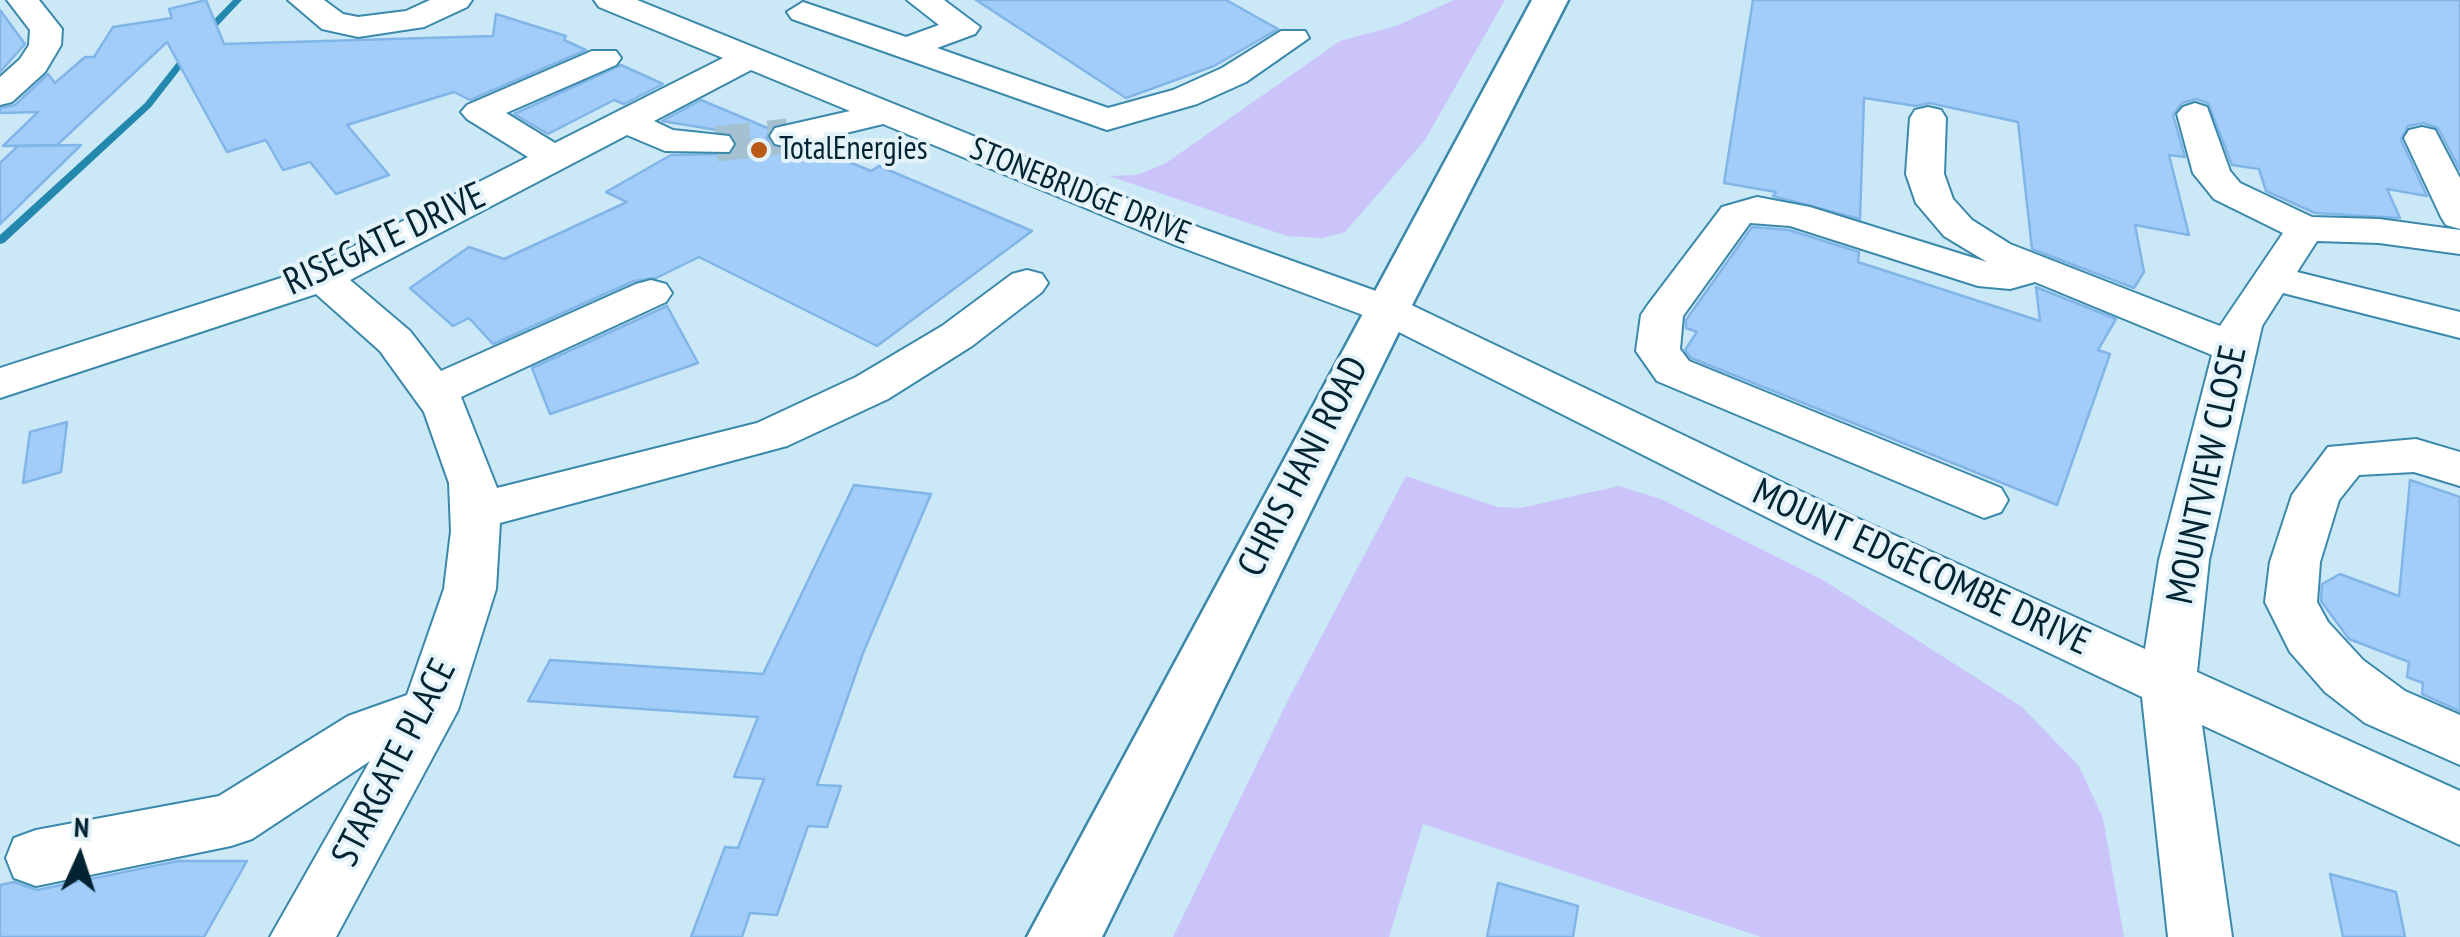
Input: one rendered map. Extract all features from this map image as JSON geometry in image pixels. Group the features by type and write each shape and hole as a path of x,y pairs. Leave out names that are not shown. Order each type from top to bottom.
{"main road":[{"name":"CHRIS HANI ROAD","path":"1064,937 1386,309 1550,0"}],"street":[{"path":"0,95 33,65 45,45 46,29 24,0"},
{"path":"304,0 333,22 358,27 413,20 456,0"},
{"name":"STONEBRIDGE DRIVE","path":"610,0 1189,237 1386,309"},
{"path":"910,48 964,27 923,0"},
{"path":"814,6 910,48 1106,119 1185,97 1234,75 1293,38"},
{"name":"RISEGATE DRIVE","path":"0,383 322,278 626,121 745,53 814,6"},
{"path":"554,158 479,112 604,58"},
{"path":"788,136 886,112"},
{"path":"2195,114 2212,173 2227,191 2376,258 2460,276"},
{"path":"1928,118 1925,174 1935,204 1958,228 1996,252 2235,348"},
{"path":"626,121 665,140 716,144"},
{"path":"2422,138 2460,217"},
{"path":"1984,500 1673,371 1658,351 1662,315 1736,215 1757,210 1796,214 1978,274 2010,277 2036,268"},
{"path":"2320,231 2379,231 2460,242"},
{"name":"MOUNTVIEW CLOSE","path":"2200,937 2168,682 2184,560 2241,326 2272,278 2320,231"},
{"name":"STARGATE PLACE","path":"302,937 430,710 470,589 475,512 473,482 446,409 395,341 322,278"},
{"path":"2272,278 2460,325"},
{"path":"475,512 771,435 872,388 958,336 1028,283"},
{"path":"433,392 651,293"},
{"name":"MOUNT EDGECOMBE DRIVE","path":"1386,309 1816,520 2460,819"},
{"path":"2409,796 2446,736 2385,707 2344,676 2309,636 2291,602 2295,562 2316,495 2345,460 2416,455 2460,469"},
{"path":"36,858 230,820 368,734 430,710"}],"shaded area":[{"path":"1454,0 1505,0 1425,140 1345,232 1322,238 1287,236 1109,176 1137,175 1166,163 1340,41 1396,26"},
{"path":"1406,476 1497,507 1520,508 1619,486 1661,499 1823,580 2022,707 2079,766 2103,818 2124,937 1761,937 1423,824 1389,937 1173,937 1289,698"}],"building":[{"path":"206,0 224,44 493,36 496,14 566,36 564,40 586,50 470,100 454,92 347,125 389,175 336,194 310,162 283,170 266,140 227,152 167,42 57,145 3,146 38,112 0,113 0,108 15,105 48,74 55,83 85,57 94,57 113,27 172,18 169,9"},
{"path":"976,0 1226,0 1278,29 1214,66 1126,98"},
{"path":"1753,0 2460,0 2460,170 2438,128 2423,123 2408,126 2401,140 2427,196 2387,189 2400,218 2315,213 2266,191 2259,169 2232,165 2208,103 2196,99 2182,103 2173,115 2185,157 2169,155 2189,235 2135,225 2144,272 2134,288 2032,249 2018,122 1929,103 1916,106 1864,98 1860,219 1773,196 1776,192 1724,183"},
{"path":"0,10 25,44 0,72"},
{"path":"621,65 663,84 624,104 614,100 548,134 514,114"},
{"path":"701,100 770,129 767,138 774,148 789,151 810,146 871,171 879,166 1032,231 877,346 699,257 656,278 634,281 493,344 469,318 453,326 410,288 469,247 504,259 627,202 606,192 671,155 732,154 737,142 729,132 662,121"},
{"path":"81,145 0,224 0,163 18,146"},
{"path":"1752,227 1789,230 1859,252 1858,262 2040,321 2036,287 2116,319 2098,350 2110,354 2057,505 1691,358 1685,350 1697,332 1686,328 1686,320"},
{"path":"667,306 698,363 550,414 532,368"},
{"path":"67,422 61,472 23,483 30,432"},
{"path":"2410,480 2460,497 2460,711 2422,694 2423,683 2407,677 2409,662 2349,639 2321,601 2322,584 2340,574 2399,596"},
{"path":"854,485 931,494 863,653 817,785 841,786 827,827 808,826 777,915 750,913 742,937 691,937 725,847 738,848 764,779 734,777 758,717 528,701 550,660 763,674"},
{"path":"178,861 247,861 204,937 0,937 0,885 14,882 37,890"},
{"path":"2330,874 2396,892 2405,937 2343,937"},
{"path":"1498,883 1578,906 1573,937 1487,937"}],"waterway":[{"path":"205,34 238,0"},
{"path":"0,241 148,105 189,53"}],"tunnel":[{"path":"716,144 788,136"}],"place":[{"name":"TotalEnergies","path":"759,150"}]}
